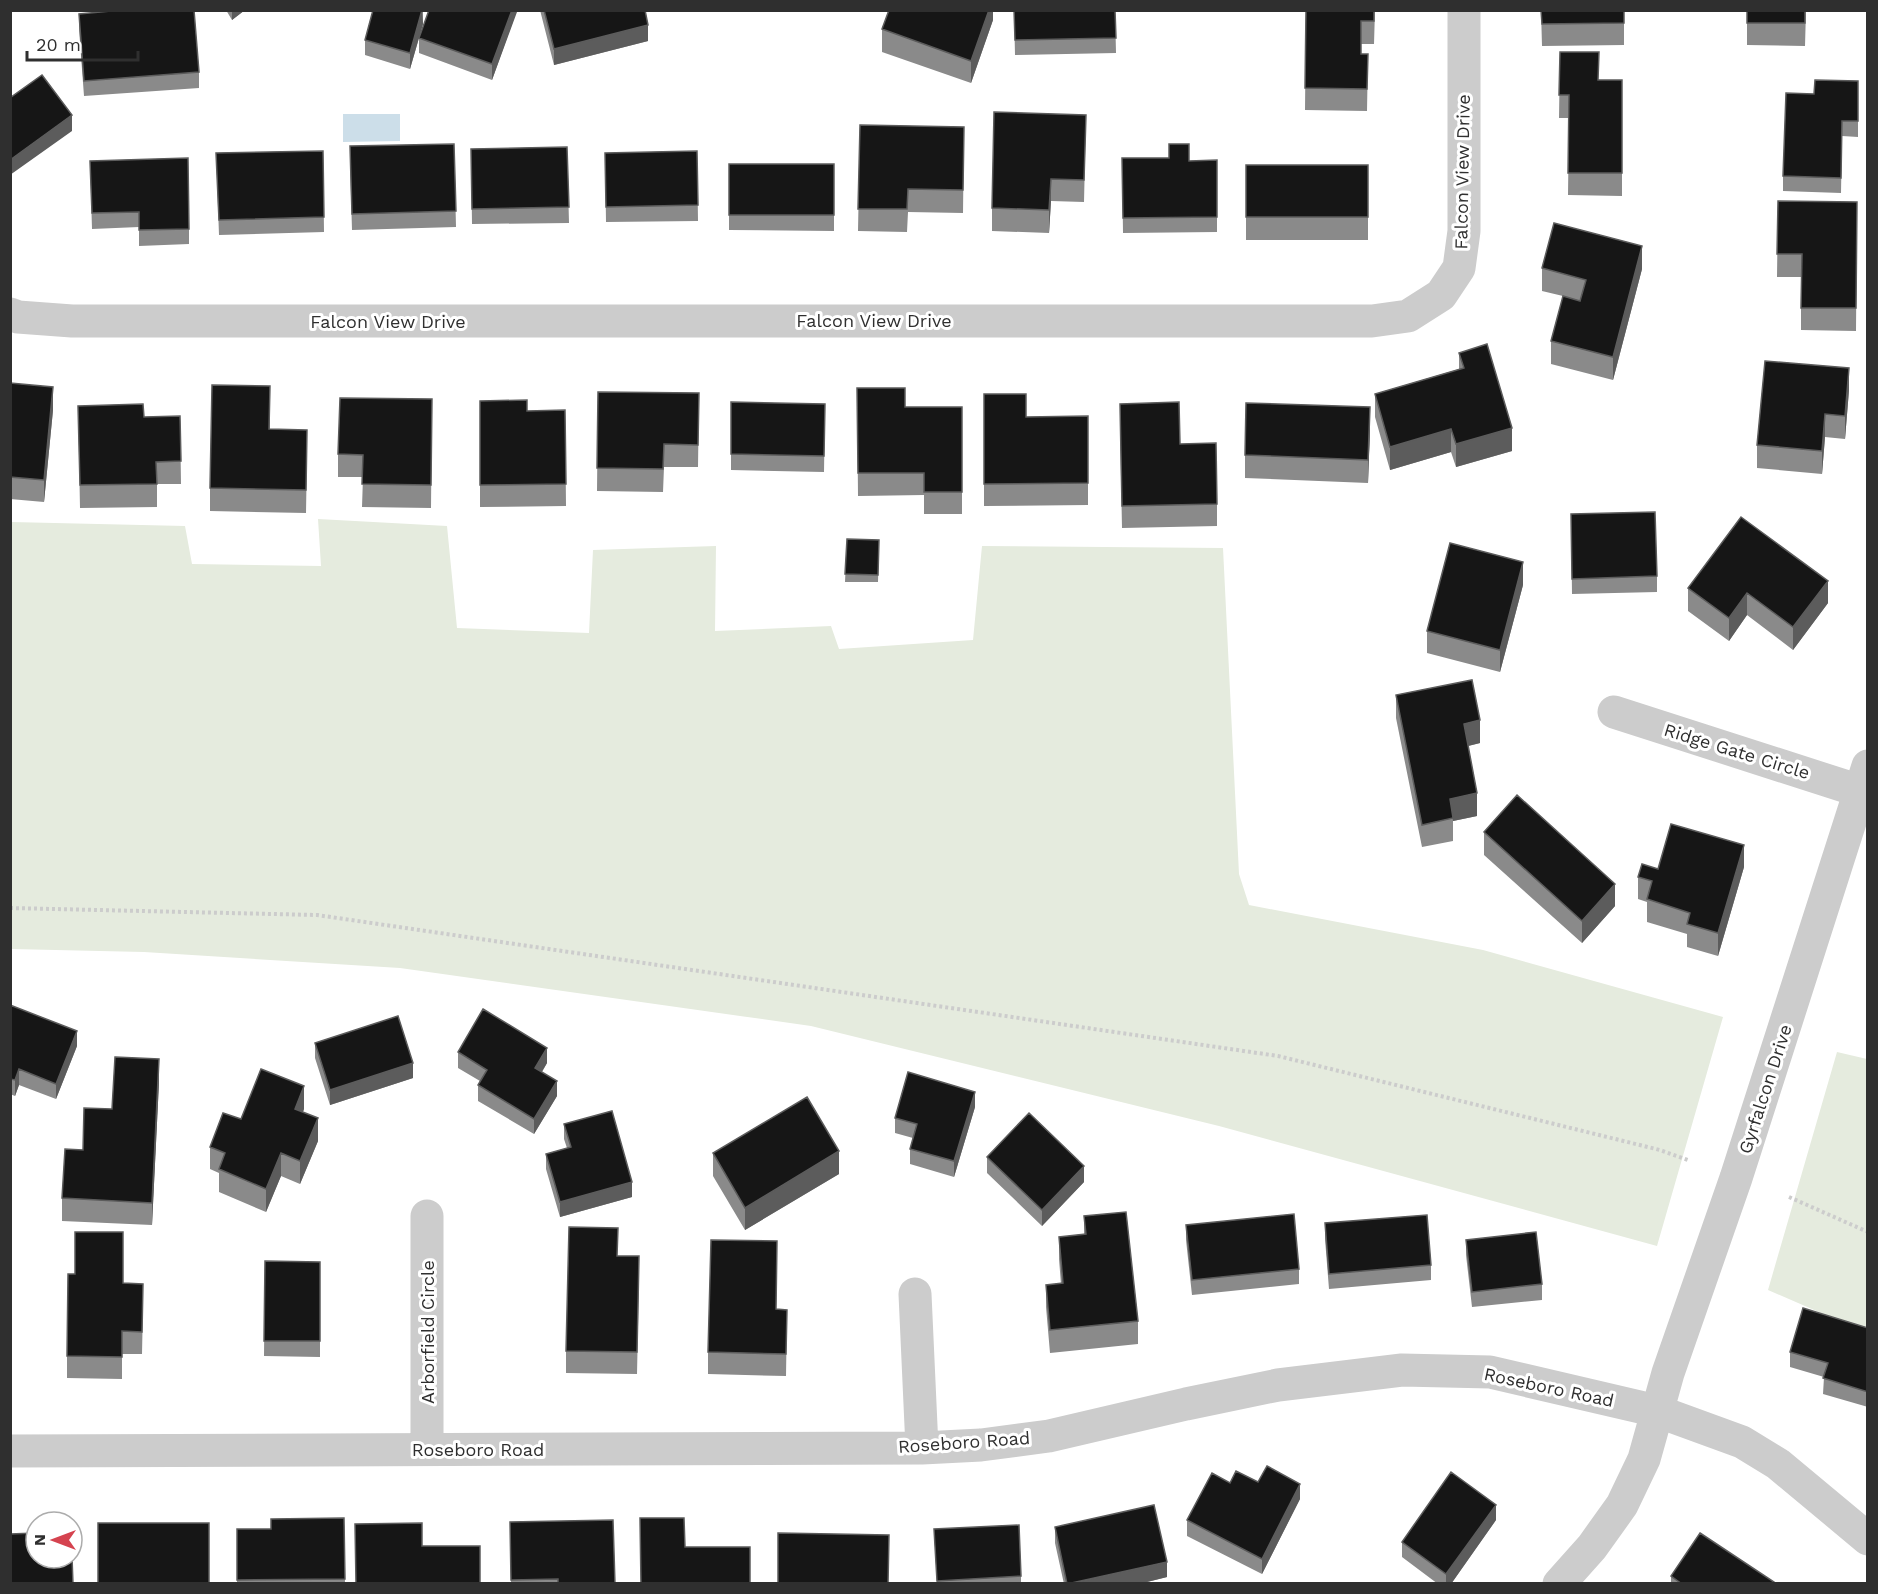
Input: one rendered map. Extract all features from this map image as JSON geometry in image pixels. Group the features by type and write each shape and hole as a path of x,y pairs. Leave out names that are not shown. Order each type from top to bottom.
{"street":[{"name":"Falcon View Drive","path":"10,314 18,317 72,321 1372,321 1408,316 1442,295 1459,268 1464,231 1464,10"},
{"name":"Ridge Gate Circle","path":"1614,712 1864,779"},
{"name":"Gyrfalcon Drive","path":"1559,1584 1592,1547 1623,1505 1644,1458 1668,1373 1740,1167 1864,779"},
{"name":"Arborfield Circle","path":"427,1216 427,1449"},
{"path":"915,1294 922,1448"},
{"name":"Roseboro Road","path":"10,1451 922,1448 981,1445 1049,1436 1278,1385 1402,1370 1490,1372 1657,1411 1742,1443 1778,1464 1868,1539"}],"path":[{"path":"10,908 317,915 1278,1056 1660,1149 1688,1160"},
{"path":"1789,1197 1868,1232"}],"shaded area":[{"path":"318,519 447,526 457,628 589,633 593,550 716,546 715,631 831,626 839,649 973,640 982,546 1223,548 1239,874 1249,905 1483,950 1723,1017 1657,1246 1219,1126 811,1026 400,968 144,952 11,949 11,522 185,526 192,564 321,566"},
{"path":"1837,1052 1867,1059 1867,1333 1768,1290"}],"water":[{"path":"343,114 400,114 400,141 343,142"}],"building":[{"path":"122,10 194,10 199,72 84,81 79,14"},
{"path":"373,10 422,10 410,53 365,40"},
{"path":"429,10 512,10 492,64 419,38"},
{"path":"544,10 645,10 648,25 554,49"},
{"path":"889,10 989,10 971,61 882,29"},
{"path":"1014,10 1115,10 1116,38 1015,40"},
{"path":"1306,10 1374,10 1374,21 1361,21 1361,54 1368,54 1367,89 1305,88"},
{"path":"1541,10 1624,10 1624,23 1542,24"},
{"path":"1747,10 1805,10 1805,23 1747,23"},
{"path":"1560,52 1599,52 1598,80 1622,80 1622,173 1568,173 1569,95 1559,95"},
{"path":"42,75 72,115 10,160 10,98"},
{"path":"1815,80 1858,81 1858,121 1842,121 1841,178 1783,176 1786,93 1814,94"},
{"path":"994,112 1086,115 1084,180 1051,179 1049,210 992,208"},
{"path":"860,125 964,127 963,190 908,189 907,209 858,209"},
{"path":"454,144 456,211 352,214 350,146"},
{"path":"1169,144 1189,144 1189,161 1217,160 1217,217 1123,218 1122,158 1169,158"},
{"path":"567,147 569,207 472,209 471,149"},
{"path":"323,151 324,217 219,220 216,153"},
{"path":"697,151 698,205 606,207 605,153"},
{"path":"188,158 189,229 139,230 139,212 92,213 90,161"},
{"path":"729,164 834,164 834,215 729,215"},
{"path":"1246,165 1368,165 1368,217 1246,217"},
{"path":"1778,201 1857,202 1856,308 1801,308 1802,254 1777,254"},
{"path":"1554,223 1642,246 1613,357 1551,341 1563,296 1580,301 1586,280 1542,268"},
{"path":"1487,344 1512,428 1456,444 1451,429 1390,447 1375,394 1464,368 1459,353"},
{"path":"1765,361 1849,368 1845,416 1825,414 1822,451 1757,445"},
{"path":"10,383 53,387 44,480 10,477"},
{"path":"212,385 270,386 269,429 307,430 306,490 210,488"},
{"path":"857,388 905,388 905,407 962,407 962,492 924,492 924,473 858,473"},
{"path":"598,392 699,393 698,445 664,444 663,469 597,468"},
{"path":"984,394 1026,394 1026,417 1088,416 1088,483 984,484"},
{"path":"340,398 432,399 431,485 362,484 363,455 338,454"},
{"path":"527,400 527,411 565,410 566,484 480,485 480,401"},
{"path":"731,402 825,404 824,456 731,454"},
{"path":"1179,402 1180,444 1216,443 1217,504 1122,506 1120,404"},
{"path":"1246,403 1370,407 1368,460 1245,455"},
{"path":"143,404 144,417 180,416 181,461 156,462 157,484 80,485 78,406"},
{"path":"1655,512 1657,576 1572,579 1571,514"},
{"path":"1741,517 1828,581 1793,627 1747,593 1729,618 1688,588"},
{"path":"847,539 879,540 878,575 845,574"},
{"path":"1450,543 1523,562 1500,650 1427,631"},
{"path":"1472,680 1480,720 1464,724 1477,793 1450,799 1453,818 1422,825 1396,695"},
{"path":"1517,795 1615,884 1582,921 1484,832"},
{"path":"1671,824 1744,845 1718,933 1687,924 1690,913 1647,899 1652,881 1638,877 1642,864 1658,869"},
{"path":"10,1005 77,1031 56,1084 19,1069 15,1080 10,1079"},
{"path":"483,1009 547,1048 535,1068 557,1081 534,1119 478,1085 487,1070 458,1052"},
{"path":"398,1016 413,1063 330,1090 315,1043"},
{"path":"115,1057 159,1059 152,1203 62,1198 65,1149 83,1150 84,1108 112,1109"},
{"path":"261,1069 304,1086 295,1109 318,1118 300,1161 281,1153 266,1189 219,1169 225,1153 210,1147 223,1113 241,1119"},
{"path":"908,1072 975,1092 954,1161 910,1149 917,1124 895,1118"},
{"path":"807,1097 839,1151 745,1208 713,1153"},
{"path":"612,1111 632,1182 560,1202 546,1154 571,1147 564,1124"},
{"path":"1029,1113 1084,1166 1042,1210 987,1157"},
{"path":"1126,1212 1138,1321 1050,1330 1046,1285 1063,1283 1059,1237 1086,1234 1084,1216"},
{"path":"1294,1214 1299,1269 1192,1280 1186,1225"},
{"path":"1427,1215 1431,1265 1329,1274 1325,1223"},
{"path":"569,1227 618,1228 617,1256 639,1256 637,1352 566,1351"},
{"path":"75,1232 123,1232 123,1283 143,1284 142,1332 122,1331 122,1357 67,1356 68,1274 75,1274"},
{"path":"1536,1232 1542,1284 1472,1292 1466,1240"},
{"path":"711,1240 777,1241 776,1309 787,1310 786,1354 708,1352"},
{"path":"265,1261 320,1262 320,1341 264,1341"},
{"path":"1803,1308 1868,1328 1868,1392 1823,1378 1828,1363 1790,1352"},
{"path":"1267,1466 1300,1484 1262,1559 1187,1520 1212,1473 1230,1483 1236,1471 1258,1482"},
{"path":"1451,1472 1496,1505 1446,1574 1402,1542"},
{"path":"1154,1505 1167,1562 1067,1584 1055,1527"},
{"path":"344,1518 345,1579 237,1580 237,1529 271,1529 271,1519"},
{"path":"640,1518 684,1518 685,1547 750,1547 750,1584 641,1584"},
{"path":"613,1520 615,1584 558,1584 558,1579 511,1580 510,1522"},
{"path":"98,1523 209,1523 209,1584 98,1584"},
{"path":"422,1523 422,1546 480,1546 480,1584 356,1584 355,1524"},
{"path":"1019,1525 1021,1576 937,1581 934,1529"},
{"path":"24,1533 24,1570 72,1570 73,1584 10,1584 10,1534"},
{"path":"778,1533 889,1535 888,1584 778,1584"},
{"path":"1700,1533 1774,1582 1773,1584 1682,1584 1671,1576"}]}
